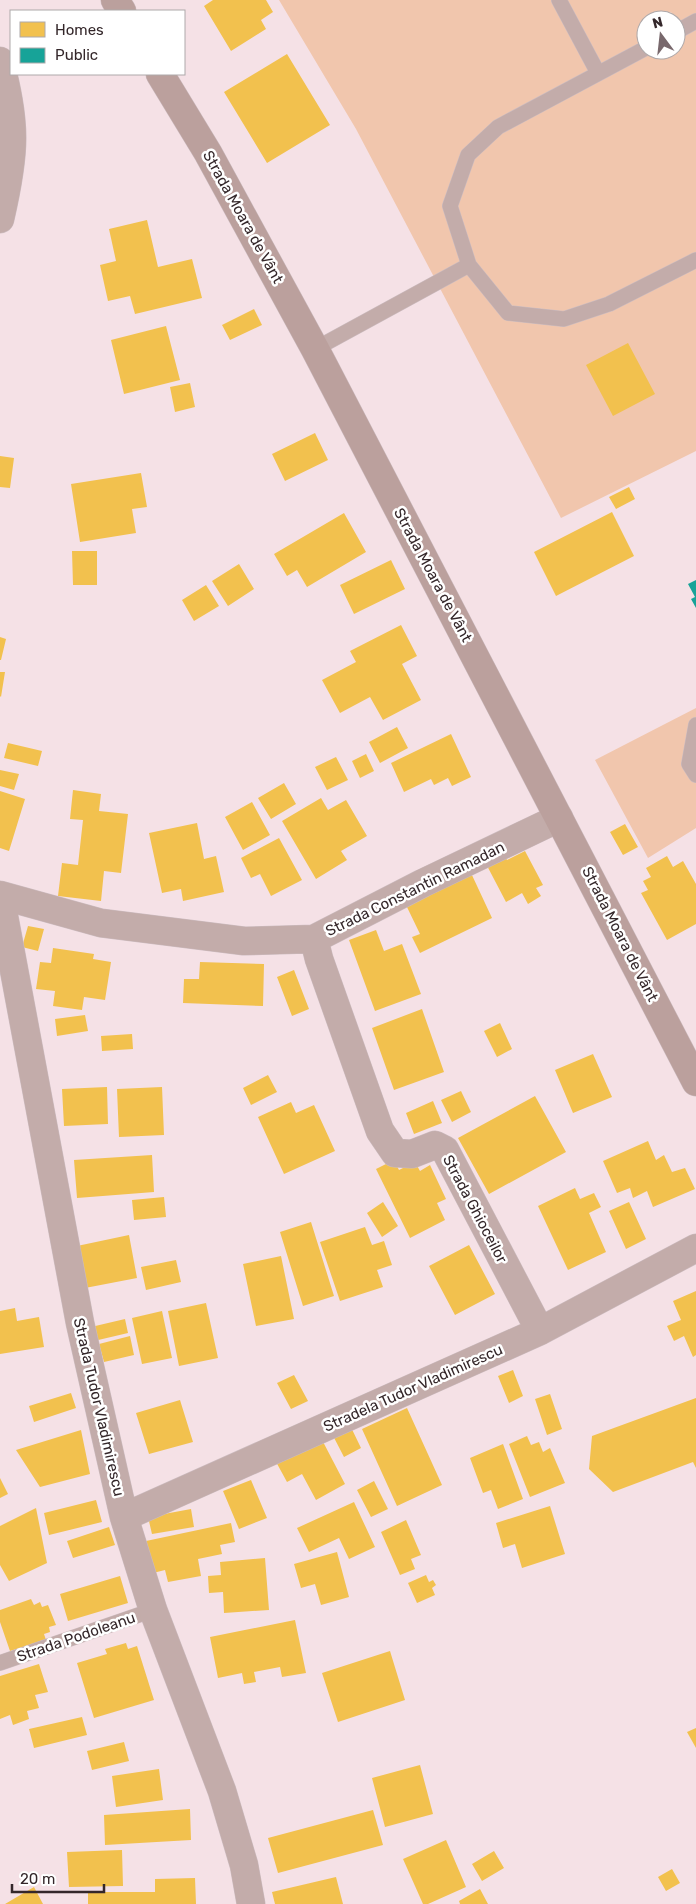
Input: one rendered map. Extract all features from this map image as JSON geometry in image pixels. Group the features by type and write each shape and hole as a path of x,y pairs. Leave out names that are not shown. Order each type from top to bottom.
{"main road":[{"name":"Strada Moara de Vânt","path":"161,75 208,153 315,348 696,1082"}],"street":[{"path":"0,61 8,99 12,139 7,188 0,219"},
{"name":"Strada Constantin Ramadan","path":"0,895 101,923 244,942 314,939 559,818"},
{"name":"Strada Tudor Vladimirescu","path":"0,895 80,1323 124,1517 153,1610 222,1791 244,1865 251,1904"},
{"name":"Strada Ghioceilor","path":"314,939 380,1131 395,1153 412,1154 435,1146 445,1150 540,1332"},
{"name":"Stradela Tudor Vladimirescu","path":"124,1517 540,1332 696,1248"}],"lane":[{"path":"559,0 598,73"},
{"path":"636,53 498,127 468,155 450,206 469,265 508,313 564,319 609,304 695,263"},
{"path":"315,348 469,265"},
{"path":"696,725 689,764 696,775"},
{"name":"Strada Podoleanu","path":"0,1663 153,1610"}],"shaded area":[{"path":"279,0 696,0 696,451 561,518 356,129"},
{"path":"696,708 696,828 648,858 595,760"}],"building: Homes":[{"path":"213,0 266,0 273,12 261,20 266,29 231,51 204,6"},
{"path":"287,54 330,125 267,163 224,92"},
{"path":"147,220 158,267 192,259 202,298 135,314 130,296 108,301 100,265 116,261 109,229"},
{"path":"254,309 262,325 230,340 222,325"},
{"path":"166,326 180,380 124,394 111,340"},
{"path":"628,343 655,394 613,416 586,365"},
{"path":"190,383 195,407 175,412 170,387"},
{"path":"315,433 328,460 285,481 272,454"},
{"path":"0,456 14,458 10,488 0,487"},
{"path":"141,473 147,507 132,509 136,533 80,542 71,484"},
{"path":"629,487 635,499 616,509 609,497"},
{"path":"612,512 634,556 556,596 534,552"},
{"path":"344,513 366,552 307,587 297,570 287,576 274,554"},
{"path":"72,551 97,551 97,585 73,585"},
{"path":"391,560 405,589 354,614 340,585"},
{"path":"239,564 254,589 228,606 212,581"},
{"path":"206,585 219,606 194,621 182,600"},
{"path":"401,625 417,656 402,664 421,700 383,720 370,697 340,713 322,680 356,662 350,651"},
{"path":"0,637 6,639 1,660 0,660"},
{"path":"0,672 5,672 1,697 0,696"},
{"path":"397,727 408,748 380,763 369,742"},
{"path":"451,734 471,777 452,786 448,778 434,785 431,779 404,792 391,763"},
{"path":"8,743 42,751 38,766 4,758"},
{"path":"366,754 374,771 360,778 352,761"},
{"path":"336,757 348,780 327,790 315,767"},
{"path":"0,770 19,774 14,790 0,786"},
{"path":"284,783 296,804 271,819 258,798"},
{"path":"73,790 101,794 99,811 128,814 121,873 104,871 101,901 58,896 62,863 78,865 83,820 70,819"},
{"path":"0,791 25,799 9,851 0,848"},
{"path":"321,798 328,810 346,800 367,836 341,851 347,860 316,879 282,821"},
{"path":"252,802 270,835 243,850 225,817"},
{"path":"197,823 204,859 216,856 224,892 183,901 181,889 162,893 149,833"},
{"path":"625,824 638,847 623,855 610,832"},
{"path":"279,838 302,880 271,896 260,874 251,878 241,858"},
{"path":"502,851 507,860 525,851 543,885 536,888 541,896 528,904 522,893 506,902 484,860"},
{"path":"667,856 673,867 683,861 696,884 696,924 667,940 641,893 648,890 643,881 651,877 646,868"},
{"path":"471,873 492,918 420,953 412,937 420,934 406,905"},
{"path":"28,926 44,929 38,951 22,947"},
{"path":"376,930 384,951 402,944 421,994 375,1011 349,940"},
{"path":"53,948 94,954 93,959 111,962 105,1000 84,997 82,1010 53,1006 55,991 36,989 40,962 51,963"},
{"path":"200,962 264,964 263,1006 183,1003 184,979 199,979"},
{"path":"294,970 309,1009 292,1016 277,977"},
{"path":"422,1009 444,1072 394,1090 372,1028"},
{"path":"85,1015 88,1031 57,1036 55,1019"},
{"path":"500,1023 512,1049 497,1057 484,1031"},
{"path":"132,1034 133,1049 102,1051 101,1036"},
{"path":"593,1054 612,1097 573,1113 555,1070"},
{"path":"268,1075 277,1092 251,1105 243,1088"},
{"path":"107,1087 108,1124 64,1126 62,1089"},
{"path":"162,1087 164,1135 119,1137 117,1089"},
{"path":"461,1091 471,1112 452,1122 441,1100"},
{"path":"535,1096 566,1152 489,1194 458,1138"},
{"path":"433,1101 442,1123 414,1134 406,1113"},
{"path":"291,1102 296,1113 314,1105 335,1151 284,1174 258,1117"},
{"path":"648,1141 656,1160 664,1155 672,1172 685,1168 695,1189 653,1207 647,1191 633,1198 630,1188 617,1193 603,1161"},
{"path":"152,1155 154,1192 77,1198 74,1160"},
{"path":"394,1160 399,1170 415,1162 420,1171 430,1165 446,1199 437,1203 445,1220 410,1238 376,1169"},
{"path":"575,1188 580,1199 594,1193 601,1207 589,1213 606,1252 568,1270 538,1206"},
{"path":"164,1197 166,1217 134,1220 132,1200"},
{"path":"383,1202 398,1226 382,1237 367,1213"},
{"path":"629,1202 646,1239 626,1249 609,1211"},
{"path":"311,1222 334,1296 303,1306 280,1232"},
{"path":"365,1227 372,1245 384,1241 392,1265 377,1270 383,1287 340,1301 320,1242"},
{"path":"129,1235 137,1278 85,1288 77,1246"},
{"path":"469,1245 495,1294 455,1315 429,1266"},
{"path":"281,1256 294,1319 256,1326 243,1264"},
{"path":"176,1260 181,1282 146,1290 141,1267"},
{"path":"696,1291 696,1355 693,1357 684,1336 674,1341 667,1326 681,1320 673,1301"},
{"path":"206,1303 218,1358 179,1366 168,1311"},
{"path":"15,1308 17,1321 39,1317 44,1347 0,1354 0,1311"},
{"path":"162,1311 172,1358 142,1364 132,1318"},
{"path":"125,1319 128,1333 94,1341 91,1327"},
{"path":"130,1336 134,1355 104,1362 99,1344"},
{"path":"513,1370 523,1396 509,1403 498,1376"},
{"path":"294,1375 308,1401 291,1409 277,1383"},
{"path":"71,1393 76,1408 34,1422 29,1406"},
{"path":"550,1394 562,1429 547,1435 535,1399"},
{"path":"696,1398 696,1468 693,1462 613,1492 589,1469 592,1436"},
{"path":"180,1400 193,1442 149,1454 136,1413"},
{"path":"407,1408 442,1485 397,1506 362,1429"},
{"path":"347,1419 361,1448 344,1457 329,1428"},
{"path":"81,1430 90,1474 40,1487 16,1450"},
{"path":"320,1436 345,1484 316,1500 302,1474 287,1482 275,1460"},
{"path":"527,1436 531,1445 539,1442 543,1452 550,1448 565,1483 530,1497 509,1444"},
{"path":"503,1444 523,1499 498,1509 491,1490 483,1493 470,1458"},
{"path":"0,1478 8,1494 0,1498"},
{"path":"251,1480 267,1518 239,1529 223,1491"},
{"path":"374,1481 388,1509 371,1517 357,1490"},
{"path":"96,1500 102,1522 49,1535 44,1513"},
{"path":"354,1502 375,1547 349,1559 339,1538 309,1552 297,1528"},
{"path":"550,1506 565,1554 522,1568 515,1544 503,1548 496,1523"},
{"path":"36,1508 47,1563 9,1581 0,1565 0,1526"},
{"path":"191,1509 194,1527 152,1534 148,1517"},
{"path":"406,1520 421,1555 411,1559 415,1569 400,1575 381,1532"},
{"path":"231,1523 235,1542 220,1545 222,1554 198,1559 201,1576 168,1582 165,1570 153,1573 146,1541"},
{"path":"109,1527 115,1545 73,1558 67,1541"},
{"path":"337,1552 349,1597 321,1605 315,1584 301,1588 294,1564"},
{"path":"265,1558 269,1610 224,1613 223,1592 209,1593 208,1576 221,1575 220,1562"},
{"path":"426,1575 429,1582 433,1580 436,1585 432,1588 435,1595 417,1603 408,1583"},
{"path":"120,1576 128,1603 68,1621 60,1594"},
{"path":"31,1599 34,1605 40,1602 42,1607 48,1605 56,1625 49,1627 50,1632 44,1634 46,1640 10,1651 0,1622 0,1610"},
{"path":"295,1620 306,1673 282,1677 280,1667 254,1672 256,1682 244,1684 242,1673 218,1678 210,1637"},
{"path":"126,1643 128,1649 137,1646 154,1700 94,1718 77,1663 107,1654 105,1649"},
{"path":"390,1651 405,1700 338,1722 322,1673"},
{"path":"39,1664 48,1692 35,1695 39,1708 27,1711 29,1719 13,1725 10,1715 0,1719 0,1676"},
{"path":"82,1717 87,1735 34,1748 29,1729"},
{"path":"696,1728 696,1748 687,1732"},
{"path":"124,1742 129,1761 92,1770 87,1751"},
{"path":"420,1765 433,1814 385,1827 372,1778"},
{"path":"159,1769 163,1800 116,1807 112,1776"},
{"path":"190,1809 191,1840 105,1845 104,1815"},
{"path":"373,1810 383,1845 278,1873 268,1838"},
{"path":"446,1840 466,1887 428,1904 423,1904 403,1859"},
{"path":"122,1850 123,1886 69,1887 67,1852"},
{"path":"494,1851 504,1868 482,1881 472,1864"},
{"path":"672,1869 680,1883 666,1891 658,1877"},
{"path":"336,1877 343,1904 275,1904 272,1892"},
{"path":"195,1878 196,1904 88,1904 88,1892 155,1892 155,1879"},
{"path":"34,1887 43,1904 5,1904"},
{"path":"480,1889 488,1904 460,1904 459,1901"}],"building: Public":[{"path":"696,580 696,608 691,599 695,597 688,584"}]}
